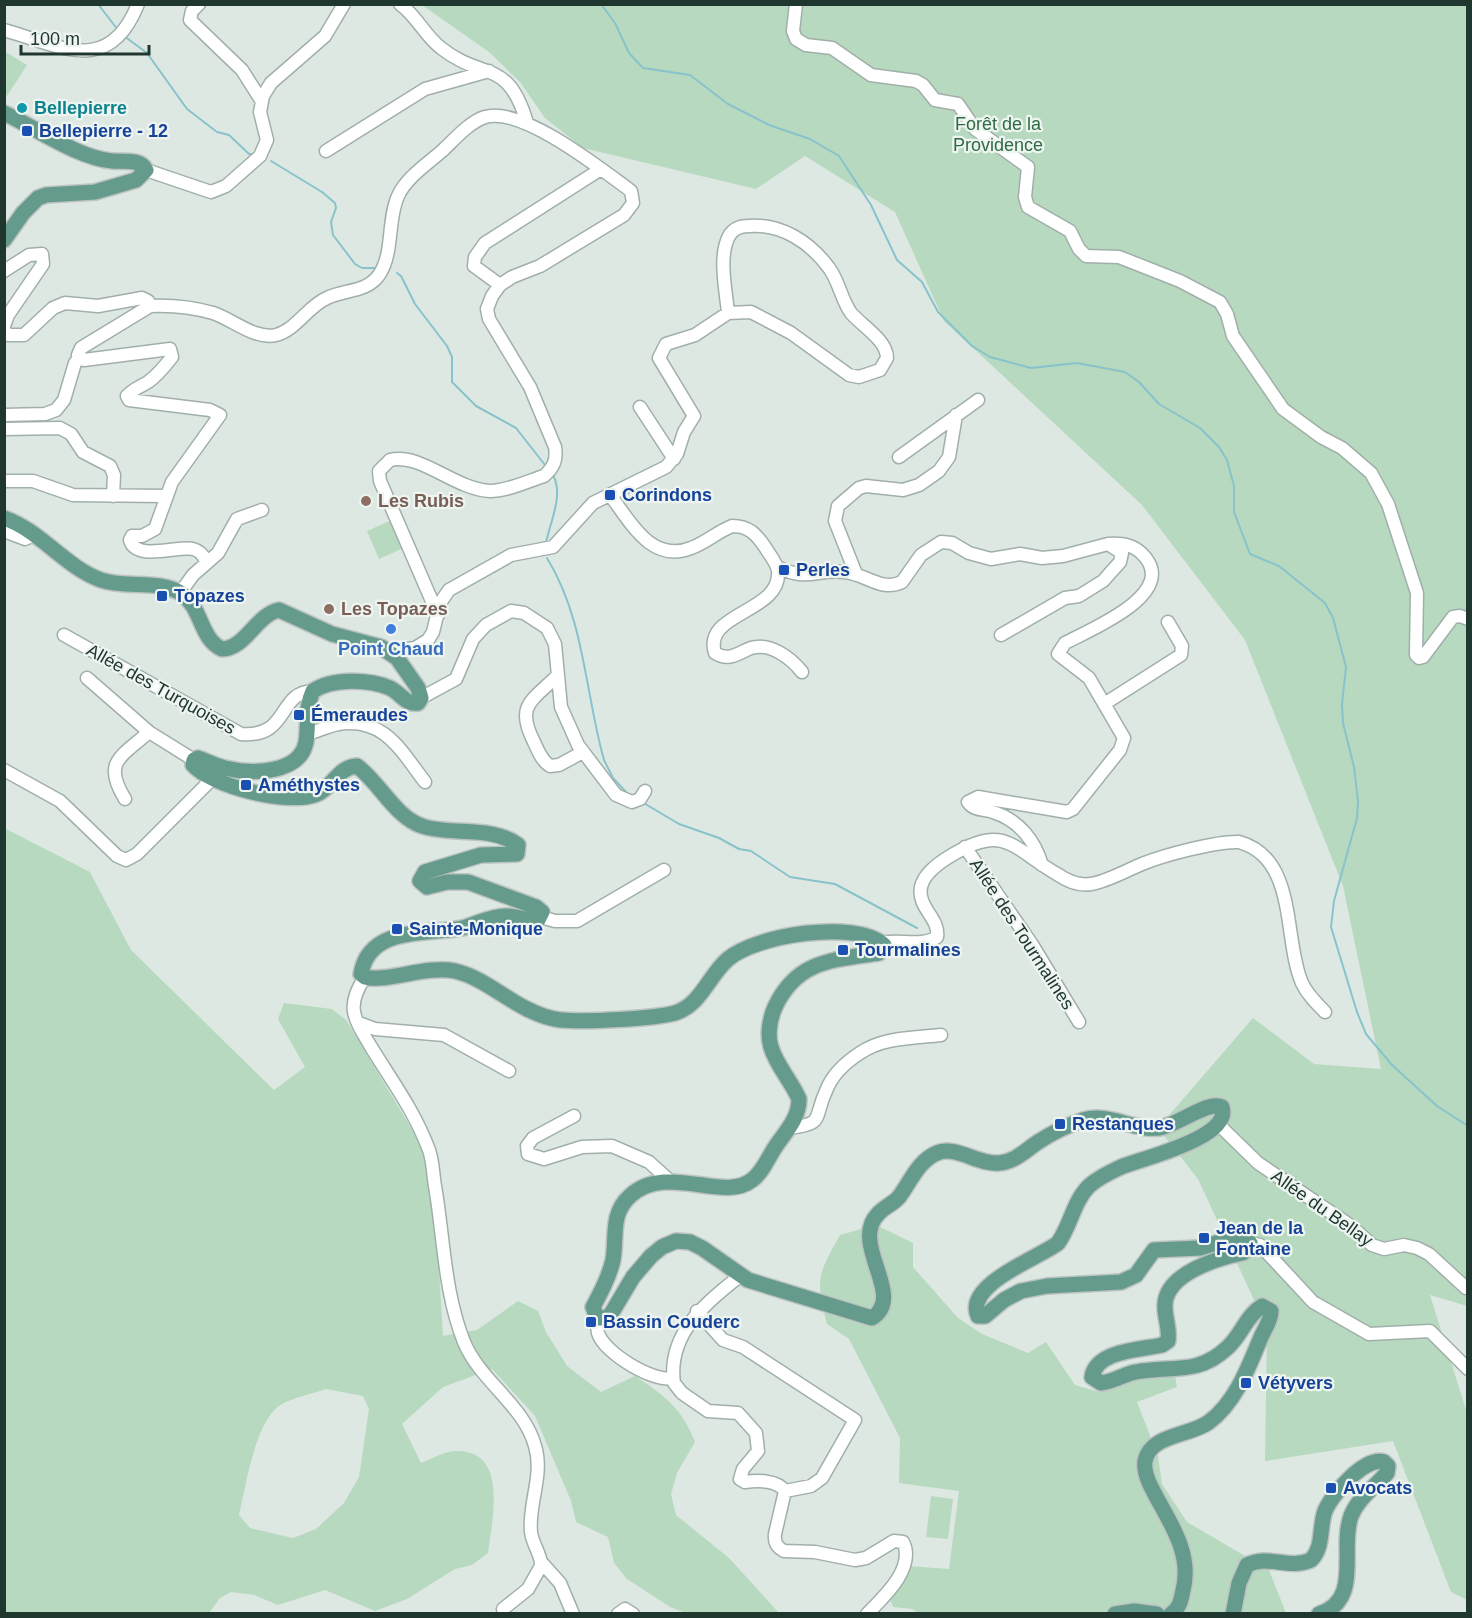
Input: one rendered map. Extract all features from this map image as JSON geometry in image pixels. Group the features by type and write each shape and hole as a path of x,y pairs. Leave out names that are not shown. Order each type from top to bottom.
{"main road":[{"path":"4,113 98,160 135,162 142,164 146,170 135,180 95,192 46,195 38,198 23,213 4,240"},
{"path":"4,518 34,535 80,569 103,580 123,585 162,586 180,593 195,606 210,639 222,649 231,647 268,614 279,610 319,630 373,644 392,654 418,688 421,698 418,703 408,703 393,689 369,684 333,682 313,691 307,709 303,751 291,763 253,772 223,768 198,758 194,760 193,765 198,770 214,777 261,794 310,797 325,790 345,769 357,766 372,778 399,810 421,826 490,835 514,842 519,847 517,854 481,855 426,872 420,881 427,887 447,882 468,882 536,907 542,912 541,917 532,921 497,917 461,928 420,930 400,936 389,940 371,954 363,966 361,974 365,977 439,970 456,971 482,981 502,996 543,1016 560,1020 599,1019 675,1013 696,999 728,959 753,946 814,931 832,930 849,932 882,943 884,948 879,953 840,958 804,971 785,988 772,1012 769,1040 772,1050 800,1099 796,1118 761,1171 744,1185 720,1186 670,1181 646,1185 629,1197 621,1206 613,1233 611,1266 593,1306 597,1318 606,1318 610,1314 633,1277 651,1256 662,1246 676,1241 690,1242 702,1248 740,1275 872,1318 881,1310 884,1298 869,1240 871,1225 880,1211 899,1197 921,1164 942,1151 993,1163 1008,1161 1054,1133 1089,1118 1112,1120 1136,1127 1160,1128 1178,1123 1214,1104 1223,1109 1217,1123 1189,1144 1128,1165 1097,1180 1083,1193 1058,1243 997,1278 979,1299 976,1312 981,1317 989,1315 1011,1295 1032,1288 1121,1282 1136,1275 1149,1254 1162,1248 1200,1248 1239,1236 1245,1237 1250,1243 1243,1253 1217,1260 1200,1268 1181,1278 1169,1290 1164,1306 1168,1341 1162,1345 1103,1360 1092,1373 1092,1377 1101,1383 1133,1372 1196,1368 1212,1360 1227,1348 1255,1311 1262,1306 1271,1311 1254,1357 1217,1415 1207,1424 1160,1442 1147,1455 1145,1469 1175,1527 1184,1556 1185,1584 1179,1606 1171,1614"},
{"path":"1233,1614 1239,1583 1247,1565 1262,1560 1293,1565 1311,1560 1318,1549 1325,1512 1338,1491 1365,1465 1373,1461 1384,1462 1388,1466 1387,1473 1356,1505 1350,1522 1347,1578 1342,1599 1334,1607 1319,1614"},
{"path":"1116,1614 1146,1611 1157,1614"}],"street":[{"path":"4,30 76,51 95,51 109,44 126,29 138,4"},
{"path":"199,4 192,11 190,20 242,70 261,100"},
{"path":"146,170 211,192 222,189 264,151 267,140 260,112 261,100 272,83 326,36 344,4"},
{"path":"400,4 414,16 423,31 442,49 489,71 514,90 527,123"},
{"path":"796,4 793,31 796,39 806,45 832,48 871,75 916,81 923,85 935,100 958,104 975,129 1028,167 1030,172 1025,197 1028,207 1070,231 1079,249 1086,256 1119,257 1180,281 1220,302 1227,314 1233,336 1283,410 1321,437 1342,448 1371,473 1388,504 1417,592 1416,648 1419,658 1453,617 1460,616 1467,619"},
{"path":"326,151 425,89 489,71"},
{"path":"80,358 78,355 81,348 150,306 180,307 212,313 265,336 285,331 325,298 362,289 377,278 385,260 399,193 417,173 472,124 494,116 527,123 601,169 631,191 633,203 630,210 540,266 512,277 492,296 487,309 489,319 530,387 556,455 555,463 544,476 492,491 463,486 411,460 394,459 382,467 380,481 438,615"},
{"path":"501,285 474,266 475,257 485,243 601,169"},
{"path":"392,654 400,650 415,648 428,640 440,603 449,590 511,555 553,547 560,542 584,510 656,472 674,459 694,416 661,362 659,353 666,344 695,335 728,313 751,312 769,320 849,375 858,377 880,370 887,358 883,346 845,304 829,268 807,244 783,230 743,226 737,228 728,238 724,256 728,313"},
{"path":"4,271 29,255 42,254 43,264 8,315 4,326"},
{"path":"4,330 8,335 24,335 53,308 65,303 98,306 142,298 148,301 150,306"},
{"path":"80,358 84,360 170,349 172,357 167,364 149,382 132,391 128,396 129,400 210,410 220,415 184,462 166,496 155,529 142,536 132,536 129,540 136,548 165,552 191,548 201,553 207,562"},
{"path":"4,415 45,414 56,410 64,400 75,363 80,358"},
{"path":"899,457 978,400"},
{"path":"640,407 674,459"},
{"path":"856,574 835,521 838,506 859,488 866,486 903,490 919,485 939,471 949,457 956,415"},
{"path":"4,429 56,427 68,431 83,452 110,466 114,475 113,496"},
{"path":"4,481 33,481 72,495 166,496"},
{"path":"610,495 646,542 657,549 682,551 724,529 740,526 755,533 777,567 802,576 829,572 856,574 885,586 902,582 921,555 941,542 952,543 969,553 991,559 1020,554 1042,558 1063,556 1108,544 1131,546 1140,552 1148,560 1152,571 1151,583 1144,595 1133,605 1065,643 1058,654 1089,678 1124,738 1124,744 1073,809 1061,813 1023,803 978,797 968,802 976,809 1004,817 1024,831 1033,843 1042,866"},
{"path":"180,593 193,574 221,549 237,519 262,510"},
{"path":"4,531 25,539 34,535"},
{"path":"1001,634 1065,598 1079,596 1114,572 1122,558 1117,548 1108,544"},
{"path":"777,567 775,588 768,596 723,624 713,647 715,653 725,658 735,657 753,647 770,649 787,656 802,672"},
{"path":"421,698 456,679 477,633 511,611 524,613 547,628 555,644 564,717 583,752 609,787 624,801 632,802 640,799 645,791"},
{"path":"1104,704 1181,655 1182,646 1168,622"},
{"name":"Allée des Turquoises","path":"64,635 241,734 257,734 273,727 280,720 292,698 304,691 313,691"},
{"path":"558,675 530,703 525,714 525,725 542,759 550,766 559,765 583,752"},
{"path":"87,678 148,732 194,760"},
{"path":"306,734 339,724 375,728 388,735 425,782"},
{"path":"125,799 114,781 114,771 118,760 148,732"},
{"path":"4,770 60,801 117,856 126,860 137,854 214,777"},
{"name":"Allée des Tourmalines","path":"882,943 905,940 924,942 937,937 936,923 922,903 921,886 926,877 942,861 965,847 998,838 1073,883 1089,884 1160,858 1233,842 1251,847 1267,862 1281,885 1302,982 1325,1012"},
{"name":"Allée des Tourmalines","path":"965,847 1034,946 1079,1022"},
{"path":"541,917 555,921 578,921 664,870"},
{"path":"365,977 352,1001 353,1013 402,1092 429,1151 440,1212 446,1276 465,1344 482,1372 530,1430 536,1449 536,1490 531,1529 542,1563 560,1583 573,1614"},
{"path":"359,1023 375,1029 444,1035 509,1071"},
{"path":"788,1128 806,1126 818,1118 832,1079 860,1053 889,1041 941,1035"},
{"path":"574,1116 533,1138 527,1146 528,1154 544,1159 582,1147 612,1146 649,1162 664,1173 670,1181"},
{"name":"Allée du Bellay","path":"1217,1123 1258,1163 1351,1226 1372,1245 1384,1249 1404,1245 1417,1248 1429,1254 1466,1288"},
{"path":"1250,1243 1260,1245 1313,1302 1350,1324 1369,1334 1430,1331 1467,1369"},
{"path":"740,1275 698,1311 676,1350 673,1378 678,1390 703,1409 713,1412 728,1410 738,1413 756,1433 758,1451 742,1469 741,1480 780,1485 785,1491"},
{"path":"698,1311 723,1340 744,1347 834,1404 850,1416 855,1424 826,1473 817,1483 805,1489 785,1491"},
{"path":"597,1318 598,1333 616,1354 651,1377 665,1380 673,1378"},
{"path":"785,1491 774,1540 784,1551 815,1552 855,1560 866,1558 894,1541 899,1541 905,1546 903,1566 894,1586 867,1614"},
{"path":"503,1609 528,1589 539,1574 542,1563"},
{"path":"618,1614 625,1609 633,1614"}],"green space":[{"name":"Forêt de la Providence","path":"422,5 1467,5 1467,1306 1430,1295 1467,1413 1467,1600 1451,1592 1393,1441 1265,1461 1267,1328 1198,1179 1158,1128 1253,1018 1314,1064 1381,1069 1343,886 1245,640 1142,505 944,321 895,212 805,156 756,189 583,148 545,118 520,82 489,52"},
{"path":"4,51 27,65 7,96 5,94"},
{"path":"394,519 406,547 379,559 367,531"},
{"path":"4,828 90,872 131,950 274,1090 305,1067 278,1019 284,1003 332,1009 346,1020 425,1151 434,1186 443,1336 477,1330 518,1301 538,1311 546,1332 567,1366 601,1392 635,1376 664,1397 678,1411 695,1442 677,1473 671,1494 676,1515 729,1558 779,1613 686,1613 670,1607 627,1579 614,1563 608,1537 576,1522 571,1501 535,1416 492,1369 443,1387 402,1424 421,1463 452,1451 473,1454 484,1462 490,1474 494,1506 488,1553 472,1565 455,1569 407,1599 375,1611 325,1590 278,1605 254,1595 231,1592 220,1598 209,1613 5,1613","holes":["326,1389 363,1396 369,1409 359,1477 344,1503 316,1529 293,1538 250,1528 239,1515 258,1438 273,1412 282,1404 298,1397"]},
{"path":"876,1225 913,1243 913,1267 958,1318 982,1334 1028,1353 1046,1342 1075,1385 1099,1392 1132,1381 1165,1374 1175,1376 1177,1387 1137,1402 1158,1456 1162,1484 1187,1522 1269,1570 1286,1613 920,1614 912,1609 893,1607 890,1599 900,1587 908,1566 949,1569 959,1491 899,1483 900,1438 849,1339 827,1324 820,1287 827,1259 840,1235"},
{"path":"931,1496 953,1499 948,1539 926,1537"}],"waterway":[{"path":"98,4 118,30"},
{"path":"601,4 615,23 629,53 643,68 690,75 728,104 769,125 810,139 839,156 871,205 897,260 922,282 938,312 972,346 990,357 1031,368 1077,363 1125,372 1139,382 1159,404 1200,428 1219,447 1227,460 1234,486 1234,512 1250,554 1279,566 1325,603 1333,618 1346,667 1342,704 1343,723 1354,767 1358,801 1357,818 1334,901 1331,927 1357,1012 1366,1034 1392,1065 1437,1106 1468,1126"},
{"path":"124,36 147,53 187,109 217,132 229,135 249,154 253,154"},
{"path":"271,161 322,192 335,203 336,208 331,222 333,235 355,264 362,268 374,268"},
{"path":"397,273 401,276 415,304 447,346 452,357 452,382 476,406 516,428 545,465"},
{"path":"546,543 557,500 553,475"},
{"path":"547,558 560,582 577,631 604,760 613,778 627,793"},
{"path":"642,802 679,824 719,838 739,849 751,851 790,877 835,884 917,928"}],"place":[{"name":"Bellepierre","path":"22,108"},
{"name":"Bellepierre - 12","path":"27,131"},
{"name":"Corindons","path":"610,495"},
{"name":"Les Rubis","path":"366,501"},
{"name":"Perles","path":"784,570"},
{"name":"Topazes","path":"162,596"},
{"name":"Les Topazes","path":"329,609"},
{"name":"Point Chaud","path":"391,629"},
{"name":"Émeraudes","path":"299,715"},
{"name":"Améthystes","path":"246,785"},
{"name":"Sainte-Monique","path":"397,929"},
{"name":"Tourmalines","path":"843,950"},
{"name":"Restanques","path":"1060,1124"},
{"name":"Jean de la Fontaine","path":"1204,1238"},
{"name":"Bassin Couderc","path":"591,1322"},
{"name":"Vétyvers","path":"1246,1383"},
{"name":"Avocats","path":"1331,1488"}]}
